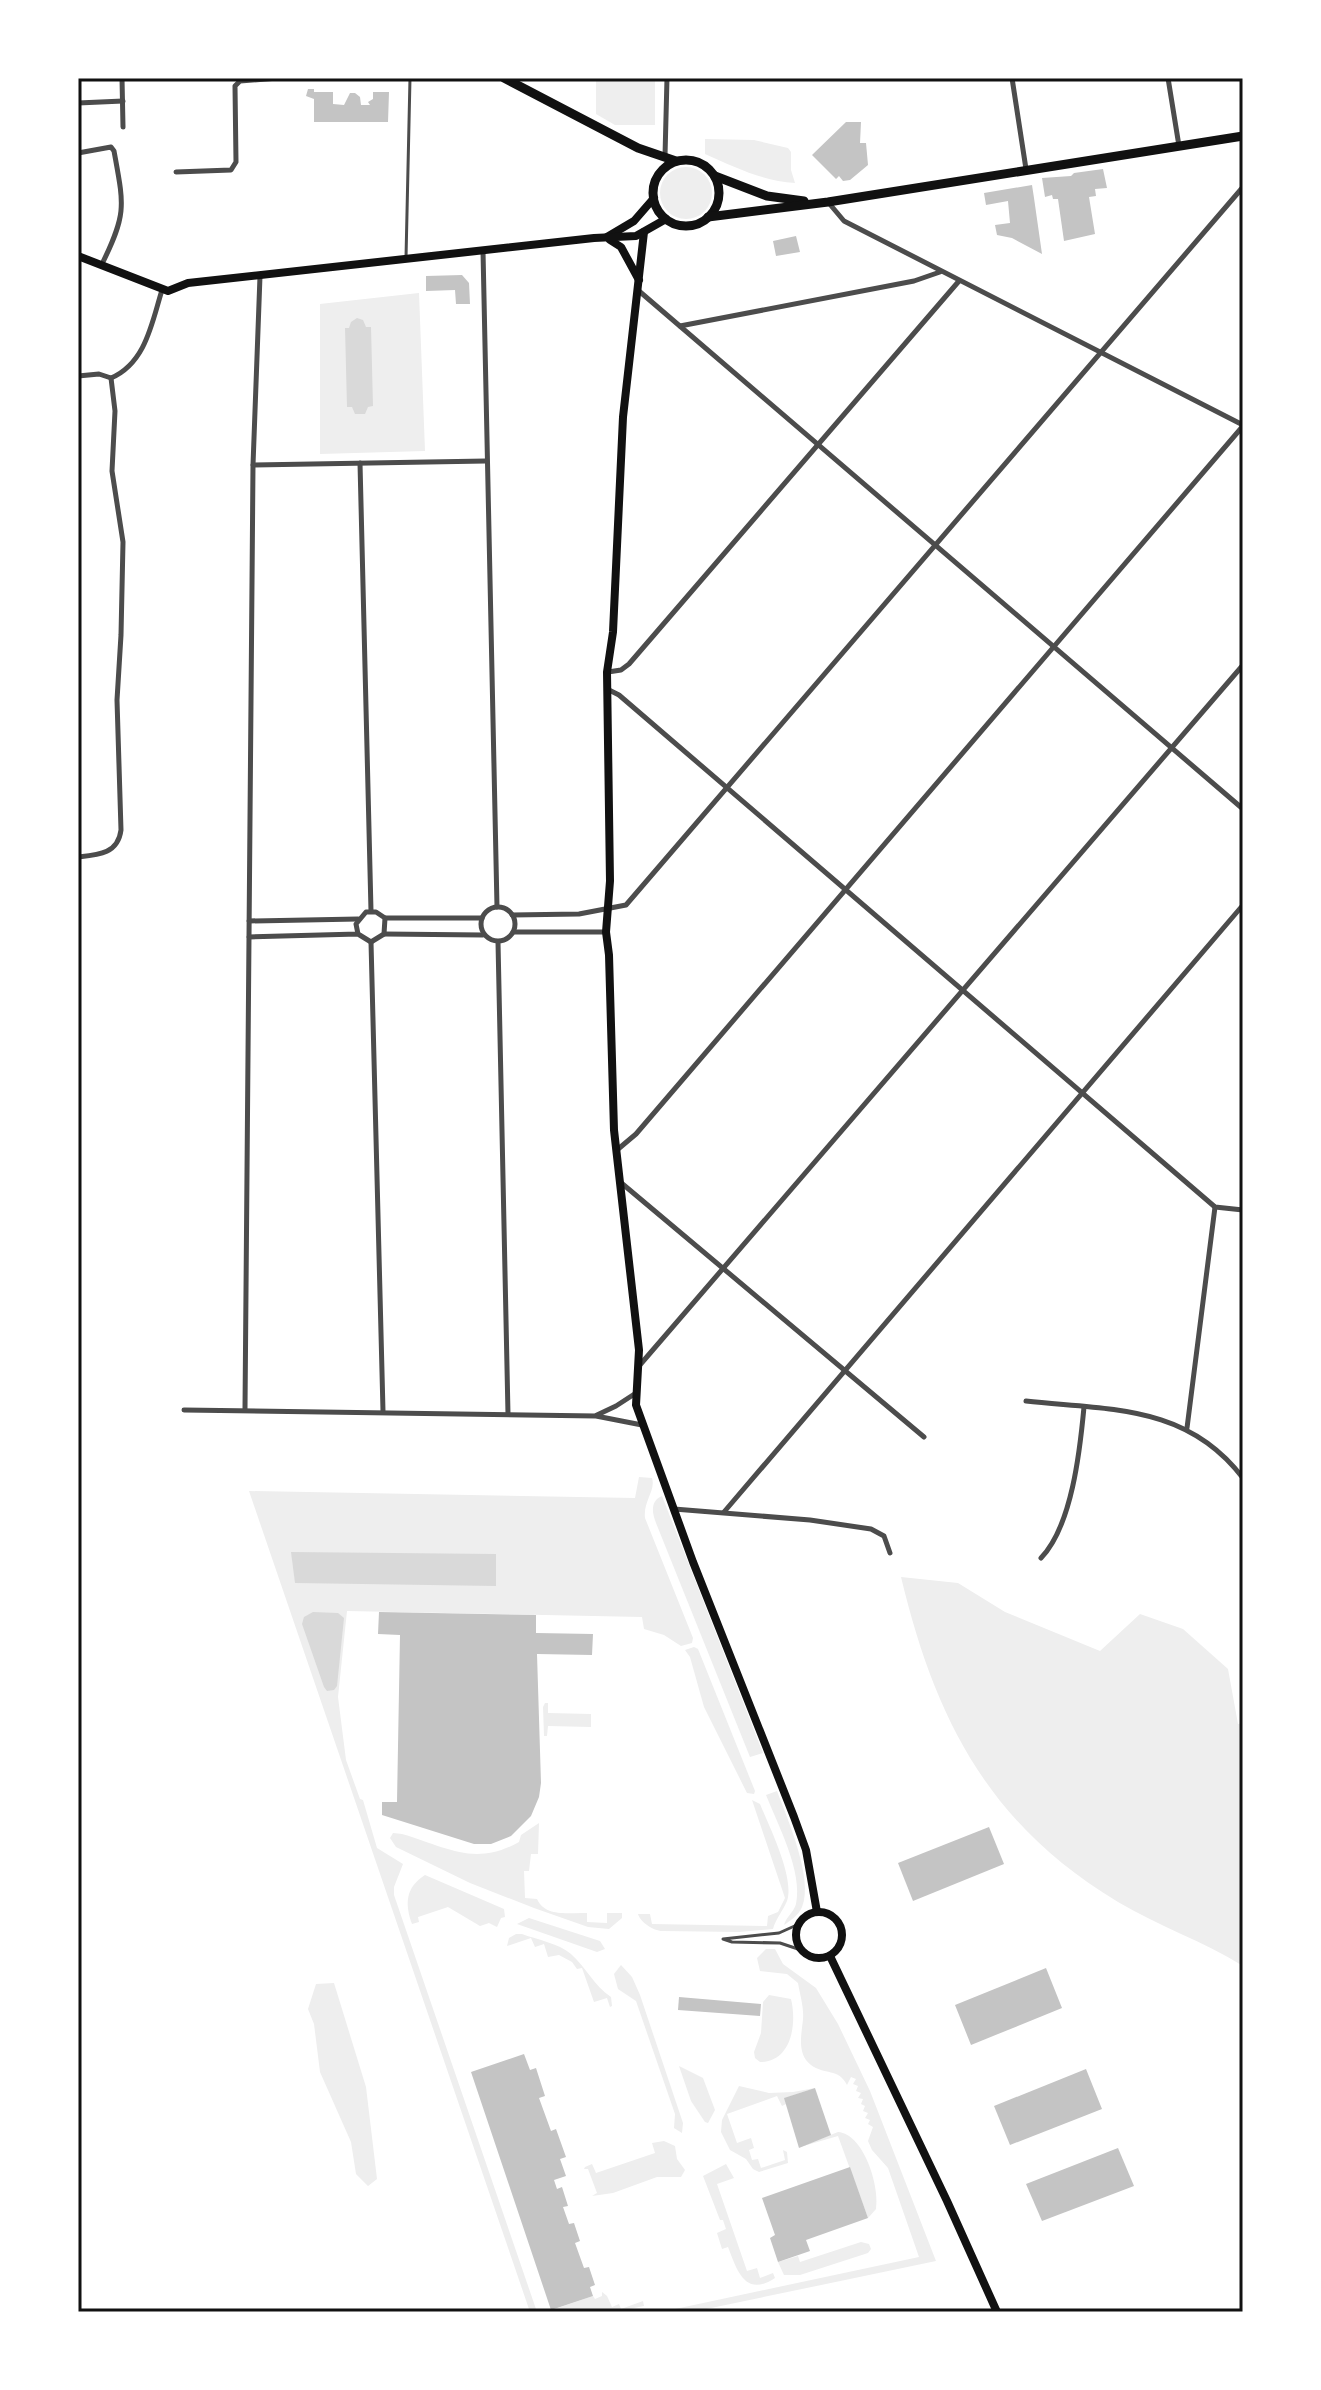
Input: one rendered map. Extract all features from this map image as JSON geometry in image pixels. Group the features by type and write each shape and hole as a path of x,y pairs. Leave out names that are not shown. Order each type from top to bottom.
{"main road":[{"path":"508,79 638,148 676,161 700,163 715,176 767,196 828,202"},
{"path":"676,161 659,173 654,185 654,198 666,219 687,225 708,217 828,202 1243,136"},
{"path":"708,217 719,198 715,176"},
{"path":"606,238 634,221 654,198"},
{"path":"78,256 168,291 182,284 619,239 644,232 666,219"},
{"path":"644,232 623,417 613,632 606,689 609,756 606,932 616,1151 634,1296 639,1366 637,1413 806,1850 817,1912"},
{"path":"606,238 621,247 640,281"},
{"path":"817,1912 832,1916 841,1929 840,1945 830,1956 812,1958 801,1950 796,1937 799,1924 805,1917 817,1912"},
{"path":"830,1956 997,2312"}],"street":[{"path":"122,78 123,127"},
{"path":"176,172 232,169 236,162 235,86 240,81 278,78"},
{"path":"665,157 667,78"},
{"path":"1012,78 1026,170"},
{"path":"1168,78 1179,146"},
{"path":"78,103 123,101"},
{"path":"78,153 111,147 114,151 123,203 119,226 102,264"},
{"path":"512,915 579,914 626,905 1243,187"},
{"path":"616,1151 636,1134 1243,426 844,221 828,202"},
{"path":"483,251 497,907"},
{"path":"679,326 914,281 941,271"},
{"path":"245,1409 253,465 260,276"},
{"path":"607,672 621,670 629,664 959,281"},
{"path":"78,376 99,374 111,378 129,367 150,333 162,290"},
{"path":"639,291 1243,809"},
{"path":"78,857 107,853 118,844 121,834 117,700 123,542 112,471 115,411 111,378"},
{"path":"253,465 486,461"},
{"path":"360,463 371,911"},
{"path":"639,1366 1243,665"},
{"path":"606,689 619,695 1215,1207 1243,1210"},
{"path":"724,1512 1243,905"},
{"path":"371,942 384,934 484,935 498,942 507,939 513,932 515,923 512,915 506,909 497,907 488,910 482,918 484,935"},
{"path":"249,921 358,919 371,911"},
{"path":"371,911 385,918 482,918"},
{"path":"384,934 385,918"},
{"path":"358,919 358,934"},
{"path":"513,932 606,932"},
{"path":"249,937 358,934 371,942"},
{"path":"371,942 383,1411"},
{"path":"498,942 508,1414"},
{"path":"619,1180 924,1437"},
{"path":"1187,1428 1215,1207"},
{"path":"596,1416 636,1393"},
{"path":"1026,1401 1144,1414 1187,1428 1229,1462 1243,1478"},
{"path":"1041,1558 1053,1544 1076,1475 1084,1407"},
{"path":"184,1410 596,1416 643,1426"},
{"path":"674,1509 794,1518 871,1529 884,1536 890,1553"}],"lane":[{"path":"406,260 410,78"},
{"path":"799,1924 779,1933 723,1939 780,1943 801,1950"}],"shaded area":[{"path":"596,78 655,79 655,125 615,125 596,114"},
{"path":"705,139 754,140 788,148 795,183 760,176 705,154"},
{"path":"686,167 705,174 712,193 705,212 686,219 667,212 660,193 667,174"},
{"path":"419,293 425,451 320,454 320,304"},
{"path":"357,318 363,320 366,327 371,327 373,406 368,407 365,414 355,414 352,407 347,407 345,328 349,328"},
{"path":"639,1477 652,1478 645,1518 693,1638 692,1643 681,1646 664,1635 644,1629 642,1617 347,1611 338,1697 346,1760 363,1800 377,1848 403,1864 394,1895 537,2312 530,2312 249,1491 635,1498"},
{"path":"662,1496 763,1753 750,1757 656,1523 654,1504"},
{"path":"291,1552 496,1554 496,1586 295,1583"},
{"path":"901,1577 958,1583 1005,1612 1100,1651 1140,1614 1183,1629 1228,1669 1238,1724 1243,1723 1243,1966 1133,1911 1073,1872 1034,1839 1002,1803 974,1764 951,1722 931,1677"},
{"path":"313,1612 338,1613 344,1618 337,1686 334,1690 327,1691 324,1687 302,1624 304,1617"},
{"path":"698,1649 754,1794 747,1793 704,1707 690,1657 685,1650"},
{"path":"545,1703 548,1703 548,1713 591,1714 591,1727 548,1726 547,1736 544,1736"},
{"path":"777,1791 798,1849 805,1881 802,1907 784,1925 795,1907 797,1891 793,1863 766,1795"},
{"path":"752,1800 760,1804 780,1852 789,1891 773,1929 662,1931 644,1923 638,1914 650,1914 652,1924 767,1926 768,1916 778,1912 785,1898"},
{"path":"539,1823 538,1854 531,1854 529,1871 524,1871 525,1898 537,1899 552,1912 587,1913 587,1922 607,1923 607,1913 622,1913 622,1918 609,1929 588,1927 470,1883 396,1847 390,1838 393,1833 402,1834 460,1852 488,1853 519,1842 521,1835"},
{"path":"425,1875 504,1909 505,1917 501,1918 497,1927 489,1923 480,1926 448,1907 418,1917 419,1922 412,1924 408,1897 414,1885"},
{"path":"529,1918 600,1941 605,1949 597,1952 517,1924"},
{"path":"516,1934 554,1944 566,1950 611,1997 612,2006 607,1998 594,2002 582,1968 577,1969 572,1962 559,1955 548,1957 544,1944 535,1947 531,1938 507,1946 509,1938"},
{"path":"766,1949 775,1949 783,1964 816,1988 838,2024 870,2091 936,2261 692,2312 661,2312 919,2257 888,2168 868,2141 873,2127 868,2124 870,2120 865,2118 868,2113 863,2111 863,2099 858,2098 861,2093 856,2091 858,2086 853,2084 856,2079 851,2077 847,2085 840,2076 816,2068 806,2060 802,2049 803,2010 798,1983 787,1974 760,1971 757,1958"},
{"path":"621,1965 632,1977 640,1995 683,2123 682,2133 674,2128 675,2114 636,2001 618,1989 614,1974"},
{"path":"334,1983 366,2087 377,2179 368,2186 356,2174 351,2142 320,2072 314,2024 308,2009 316,1984"},
{"path":"769,1995 791,1999 792,2029 790,2040 779,2056 760,2062 754,2052 761,2033 763,2002"},
{"path":"679,2066 703,2078 715,2110 708,2123 691,2101"},
{"path":"739,2086 769,2093 815,2088 785,2098 786,2104 782,2106 777,2096 727,2114 737,2143 751,2138 754,2148 749,2150 752,2160 758,2159 761,2168 785,2160 783,2150 787,2152 788,2163 759,2172 746,2159 730,2150 721,2132 722,2120"},
{"path":"838,2132 847,2135 863,2151 873,2175 876,2209 868,2218 838,2136 800,2147"},
{"path":"664,2141 675,2146 677,2159 685,2170 681,2177 657,2177 613,2193 592,2196 597,2193 585,2167 592,2164 596,2173 655,2153 652,2143"},
{"path":"726,2164 734,2178 717,2184 747,2271 757,2268 760,2278 773,2273 775,2278 765,2283 749,2283 739,2272 728,2247 722,2249 717,2233 726,2229 703,2176"},
{"path":"861,2242 869,2244 871,2249 868,2253 800,2275 784,2275 778,2262 798,2256 800,2262"},
{"path":"602,2292 612,2307 619,2304 621,2309 643,2301 644,2306 614,2312 549,2311 593,2296 595,2299 602,2296"}],"building":[{"path":"308,89 333,92 333,104 344,105 350,93 360,97 361,105 370,105 368,102 373,99 373,92 389,92 388,122 314,122 314,99 306,96"},
{"path":"846,122 861,122 860,143 866,143 868,165 850,180 843,181 839,176 836,179 812,155"},
{"path":"1103,169 1107,188 1095,189 1096,196 1089,197 1095,234 1064,241 1058,199 1053,199 1052,195 1045,197 1042,178"},
{"path":"1032,185 1042,254 1012,238 997,235 995,225 1010,223 1008,201 986,205 984,193"},
{"path":"796,236 800,252 776,256 773,241"},
{"path":"462,275 469,283 470,304 456,304 455,290 426,291 426,276"},
{"path":"379,1612 536,1615 536,1633 593,1634 592,1655 537,1654 539,1797 531,1816 511,1836 491,1844 474,1844 382,1815 382,1802 397,1802 400,1635 378,1634"},
{"path":"989,1827 1004,1864 913,1901 898,1863"},
{"path":"1046,1968 1062,2008 971,2045 955,2005"},
{"path":"679,1997 761,2004 760,2016 678,2010"},
{"path":"524,2054 530,2070 536,2068 545,2096 539,2098 551,2131 556,2129 566,2157 560,2159 566,2176 554,2180 557,2189 562,2187 568,2206 563,2207 569,2224 574,2223 580,2241 575,2243 584,2268 589,2267 595,2285 590,2287 593,2296 551,2310 471,2072"},
{"path":"1086,2069 1102,2109 1010,2145 994,2106"},
{"path":"815,2088 831,2135 799,2148 784,2098"},
{"path":"1118,2148 1134,2186 1042,2221 1026,2184"},
{"path":"850,2167 868,2218 806,2240 810,2251 778,2262 770,2238 775,2235 762,2198"}]}
